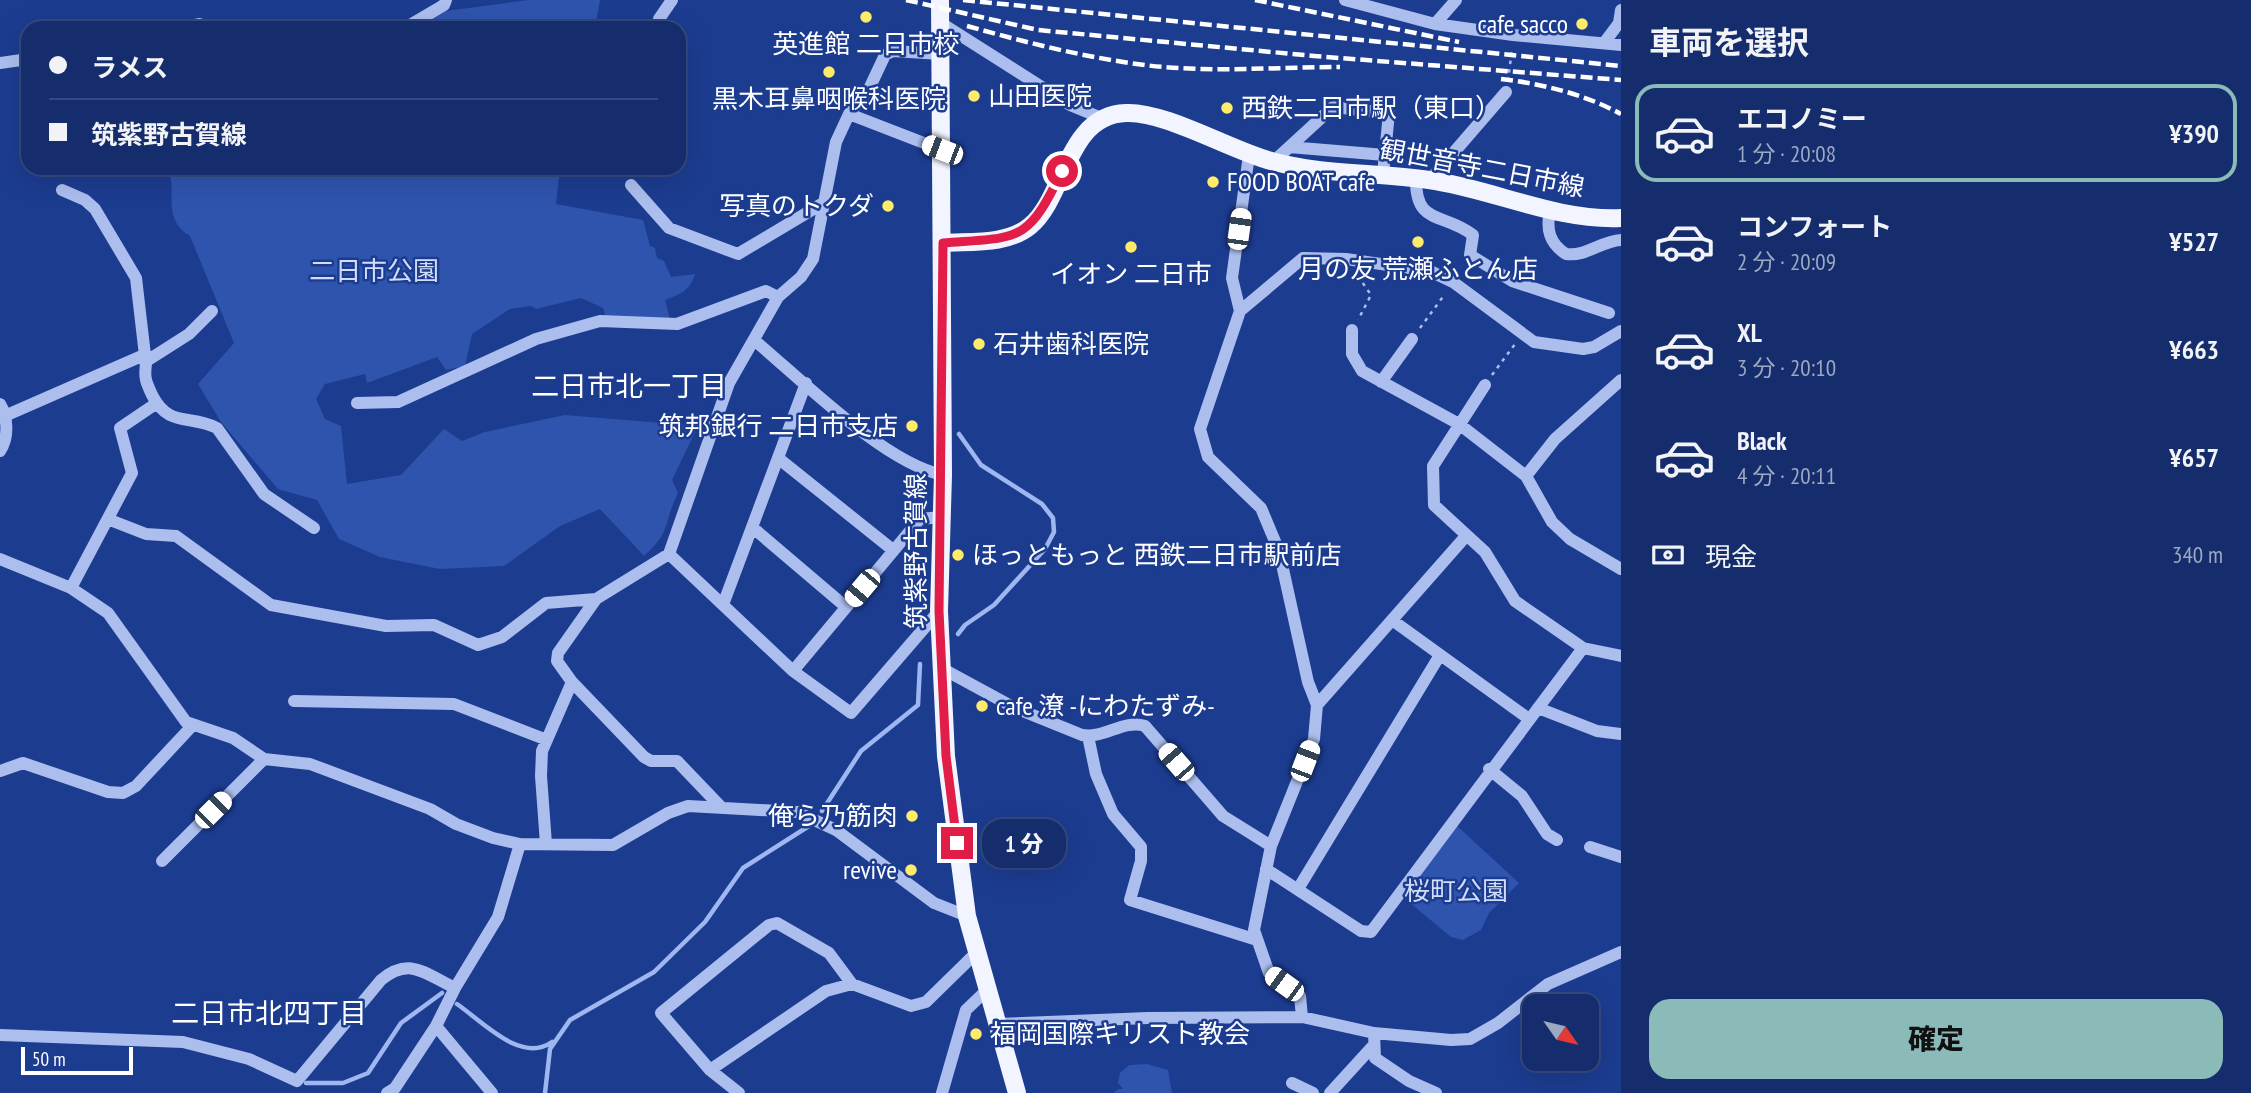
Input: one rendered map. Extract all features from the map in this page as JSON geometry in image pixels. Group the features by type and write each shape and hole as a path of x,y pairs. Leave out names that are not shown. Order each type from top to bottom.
{"main road":[{"name":"筑紫野古賀線","path":"940,0 943,475 939,611 946,756 967,916 1017,1093"},
{"name":"観世音寺二日市線","path":"1104,119 1118,114 1145,115 1249,155 1295,167 1423,179 1550,210 1621,218"},
{"path":"943,243 1006,238 1030,226 1045,206 1081,140 1104,119"}],"street":[{"path":"417,21 444,5 446,0"},
{"path":"659,19 672,0"},
{"path":"1345,0 1434,24 1513,36 1621,45"},
{"path":"1434,24 1456,0"},
{"path":"1604,43 1619,23 1621,10"},
{"path":"941,23 1070,105 1104,119"},
{"path":"721,807 677,761 651,761 644,757 572,682 557,661 558,653 596,599 669,554 730,383 778,297 801,277 813,259 836,142 849,114 869,89 885,55 893,51 941,54"},
{"path":"0,63 21,60"},
{"path":"1506,92 1423,179 1416,196 1424,211 1473,234 1470,255 1512,281 1609,313"},
{"path":"1273,162 1333,107 1389,113 1383,174"},
{"path":"849,114 942,150"},
{"path":"1289,147 1385,155"},
{"path":"1240,311 1232,278 1249,155"},
{"path":"631,185 668,228 738,254 825,202"},
{"path":"62,190 85,200 95,209 136,278 144,358 143,377 157,403 167,416 217,428 264,494 314,528"},
{"path":"1550,210 1548,219 1551,239 1566,254 1585,253 1608,241 1621,240"},
{"path":"1302,1017 1300,996 1269,973 1254,930 1271,846 1314,739 1317,705 1308,682 1284,568 1261,508 1208,457 1200,429 1240,311 1303,258 1346,259 1430,271 1453,282 1521,335 1534,342 1583,348 1608,341 1621,331"},
{"path":"357,403 398,402 536,339 600,321 677,324 766,291 778,297"},
{"path":"0,451 4,446 3,410 144,358 189,334 212,311"},
{"path":"1352,330 1350,347 1354,361 1362,371 1459,424 1526,476 1552,522 1570,539 1621,569"},
{"path":"1381,382 1412,339"},
{"path":"754,340 880,445 921,471 943,475"},
{"path":"1526,476 1556,439 1621,380"},
{"path":"724,602 806,383"},
{"path":"1485,386 1433,466 1434,505 1485,552 1515,601 1583,648 1621,656"},
{"path":"71,588 110,520 132,473 120,428 157,403"},
{"path":"778,458 893,550"},
{"path":"793,670 920,519 942,517"},
{"path":"110,520 146,534 176,536 271,605 386,626 434,625 478,645 502,637 546,603 596,599"},
{"path":"752,527 846,607"},
{"path":"1317,705 1466,536"},
{"path":"669,554 724,602 793,670 851,713 939,611"},
{"path":"0,559 71,588 108,613 159,680 182,718 192,726 233,738 264,759 310,764 430,809 456,824 493,838 520,844 613,845 679,808 721,807 797,812 818,820 934,903 967,916"},
{"path":"1392,620 1529,719"},
{"path":"1266,869 1361,931 1371,932 1489,769 1583,648"},
{"path":"1298,889 1440,655"},
{"path":"943,669 1013,707 1088,736 1136,723 1145,726 1223,816 1271,846"},
{"path":"546,844 542,751 572,682"},
{"path":"294,701 454,704 547,740"},
{"path":"1538,708 1597,731 1621,734"},
{"path":"0,771 23,763 108,792 123,793 136,786 192,726"},
{"path":"1088,736 1096,774 1113,814 1141,847 1141,861 1130,900 1257,940"},
{"path":"162,861 264,759"},
{"path":"1489,769 1521,796 1537,822 1557,840"},
{"path":"387,1093 395,1088 436,1026 455,988 498,917 520,844"},
{"path":"1590,847 1621,857"},
{"path":"740,1093 710,1070 661,1013 769,925 777,923 829,953 852,984 905,1004 918,1005 926,1002 977,952"},
{"path":"997,1024 1148,1018 1302,1017 1374,1032 1451,1040 1470,1039 1498,1023 1548,984 1621,952"},
{"path":"0,1035 183,1042 249,1059 297,1081 395,968 408,966 455,988"},
{"path":"710,1070 826,990 852,984"},
{"path":"942,1093 966,1010 988,989"},
{"path":"436,1026 492,1093"},
{"path":"1374,1032 1372,1047 1375,1058 1409,1082 1436,1093"},
{"path":"1330,1093 1372,1047"},
{"path":"1292,1083 1313,1093"}],"path":[{"path":"1506,92 1513,36"},
{"path":"1346,259 1371,295 1370,304 1352,330"},
{"path":"1412,339 1453,282"},
{"path":"1485,386 1521,335"}],"green space":[{"path":"529,0 600,0 596,21 428,21 446,11"},
{"name":"二日市公園","path":"170,175 559,175 556,204 643,220 650,246 655,248 657,258 664,261 671,277 695,274 684,291 665,300 670,319 606,317 603,308 581,298 536,309 531,306 510,309 472,334 465,366 446,370 437,357 367,383 365,374 325,384 316,399 325,419 341,426 347,484 401,475 444,429 462,441 485,432 565,415 698,426 672,480 678,493 659,540 644,556 600,509 560,526 504,566 440,569 380,557 339,539 317,500 278,489 221,422 198,384 234,343 190,236 175,220"},
{"name":"桜町公園","path":"1456,825 1519,883 1489,913 1481,930 1463,940 1451,937 1403,897"},
{"path":"1147,1064 1168,1070 1172,1093 1114,1093 1123,1089 1118,1083 1120,1073 1129,1065"}],"waterway":[{"path":"958,634 965,625 994,605 1045,549 1054,532 1053,518 1042,504 981,465 959,434"},
{"path":"822,811 861,751 918,705 920,664"},
{"path":"545,1093 550,1049 570,1020 654,972 705,922 743,868 809,826"},
{"path":"306,1083 343,1083 368,1073 401,1023 442,993"},
{"path":"457,1004 490,1030 515,1044 528,1048 552,1042"}],"railway":[{"path":"906,0 1038,30 1314,56 1621,80"},
{"path":"963,0 1621,66"},
{"path":"1255,0 1459,42"},
{"path":"967,26 1068,52 1156,66 1209,69 1340,67"},
{"path":"1501,79 1563,91 1621,114"}],"place":[{"name":"英進館 二日市校","path":"866,17"},
{"name":"cafe sacco","path":"1582,24"},
{"name":"黒木耳鼻咽喉科医院","path":"829,72"},
{"name":"山田医院","path":"974,96"},
{"name":"西鉄二日市駅（東口）","path":"1227,108"},
{"name":"FOOD BOAT cafe","path":"1213,182"},
{"name":"写真のトクダ","path":"888,206"},
{"name":"月の友 荒瀬ふとん店","path":"1418,242"},
{"name":"イオン 二日市","path":"1131,247"},
{"name":"石井歯科医院","path":"979,344"},
{"name":"筑邦銀行 二日市支店","path":"912,426"},
{"name":"ほっともっと 西鉄二日市駅前店","path":"958,555"},
{"name":"cafe 潦 -にわたずみ-","path":"982,706"},
{"name":"俺ら乃筋肉","path":"912,816"},
{"name":"revive","path":"911,870"},
{"name":"福岡国際キリスト教会","path":"976,1034"}],"district":[{"name":"二日市北一丁目","path":"629,386"},
{"name":"二日市北四丁目","path":"269,1013"}],"route":[{"path":"957,843 946,756 939,611 943,475 943,243 1006,238 1030,226 1045,206 1062,171"}]}
